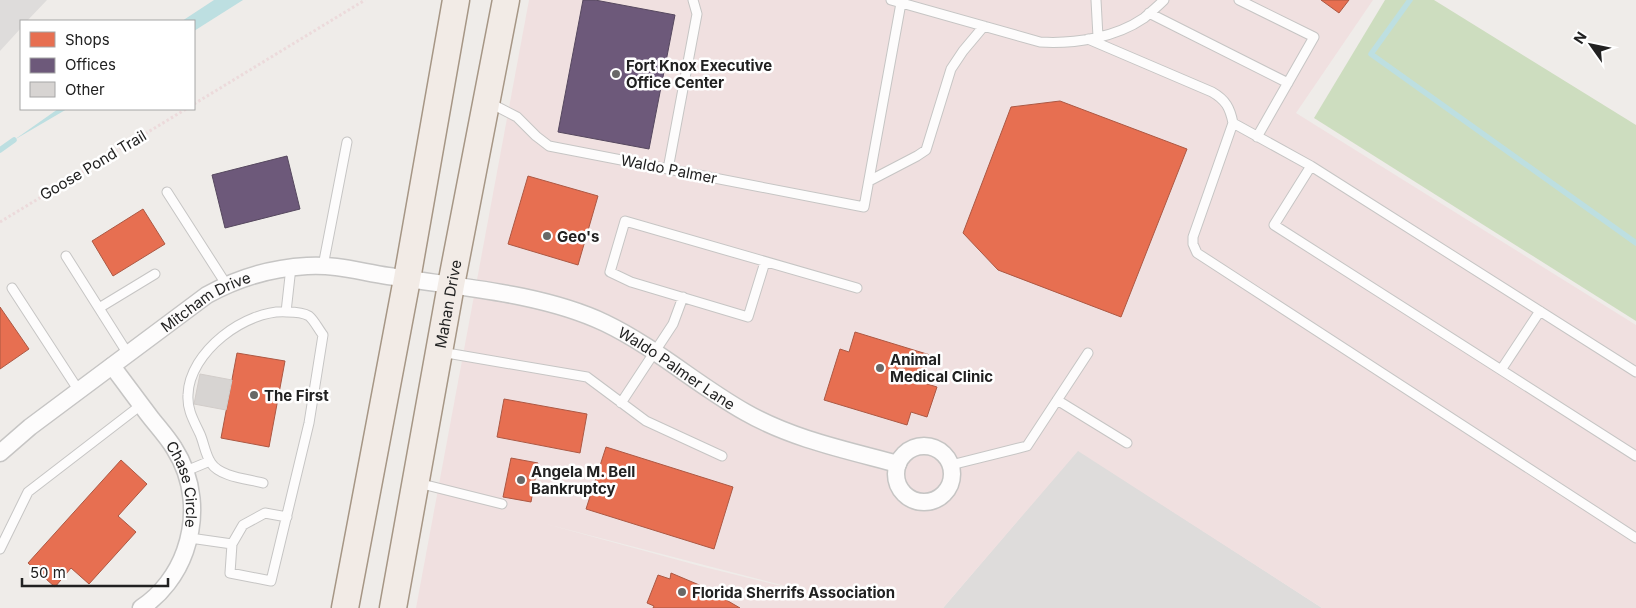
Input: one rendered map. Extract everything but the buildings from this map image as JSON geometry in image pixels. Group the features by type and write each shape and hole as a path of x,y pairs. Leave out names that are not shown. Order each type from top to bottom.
{"main road":[{"path":"345,608 407,279 456,0"},
{"name":"Mahan Drive","path":"393,608 451,285 506,0"}],"street":[{"name":"Mitcham Drive","path":"0,453 30,427 206,295 226,284 277,268 337,266 451,285"},
{"name":"Waldo Palmer Lane","path":"451,285 538,301 575,310 605,323 771,426 803,438 898,464"},
{"name":"Chase Circle","path":"112,366 175,449 186,471 192,494 193,512 190,538 181,562 172,578 154,598 141,608"},
{"path":"932,447 942,452 951,465 950,485 935,500 917,501 909,497 902,490 898,482 896,473 898,464 904,454 912,448 932,447"}],"lane":[{"path":"668,169 697,14 693,0"},
{"path":"891,0 1040,42 1061,43 1110,34 1143,18 1164,0"},
{"path":"1096,0 1098,37"},
{"path":"1239,0 1314,37 1257,137"},
{"path":"869,181 901,3"},
{"path":"1149,13 1288,83"},
{"path":"869,181 926,150 951,69 984,26"},
{"path":"1088,39 1222,98 1230,109 1233,123 1193,236 1193,244 1197,253 1636,538"},
{"name":"Waldo Palmer","path":"487,102 517,117 549,146 864,207 869,181"},
{"path":"1233,123 1311,166 1636,372"},
{"path":"323,266 347,142"},
{"path":"1311,166 1274,225 1636,456"},
{"path":"167,192 226,284"},
{"path":"765,262 748,317 631,282 610,272 625,221 857,288"},
{"path":"66,256 128,354"},
{"path":"286,312 291,267"},
{"path":"99,308 155,274"},
{"path":"12,288 78,391"},
{"path":"621,403 673,324 683,297"},
{"path":"263,483 224,473 210,461 190,414 188,394 195,368 205,353 218,340 247,320 275,311 309,316 323,335 309,423 287,517 271,581 230,573 232,544 243,525 265,513 287,517"},
{"path":"1501,370 1540,311"},
{"path":"439,352 587,377 646,421 722,456"},
{"path":"951,465 1027,446 1088,353"},
{"path":"1058,400 1127,444"},
{"path":"0,549 28,492 141,405"},
{"path":"186,471 210,461"},
{"path":"416,482 502,504"},
{"path":"190,538 232,544"}],"path":[{"path":"195,103 365,0"},
{"name":"Goose Pond Trail","path":"0,222 184,110"}],"shaded area":[{"path":"0,0 47,0 28,20 20,20 20,29 0,51"},
{"path":"529,0 1373,0 1296,113 1636,325 1636,608 1322,608 1078,451 943,608 416,608","holes":["546,524 835,599 700,566"]},
{"path":"1078,450 1322,608 943,608"}],"green space":[{"path":"1385,0 1434,0 1636,125 1636,321 1314,118"}],"water":[{"path":"214,0 243,0 195,30 195,20 184,20"},
{"path":"57,110 65,110 14,140"}],"waterway":[{"path":"1410,0 1371,54 1636,243"},
{"path":"0,150 14,140"}],"place":[{"name":"Fort Knox Executive Office Center","path":"616,74"},
{"name":"Geo's","path":"547,236"},
{"name":"Animal Medical Clinic","path":"880,368"},
{"name":"The First","path":"254,395"},
{"name":"Angela M. Bell Bankruptcy","path":"521,480"},
{"name":"Florida Sherrifs Association","path":"682,592"}]}
